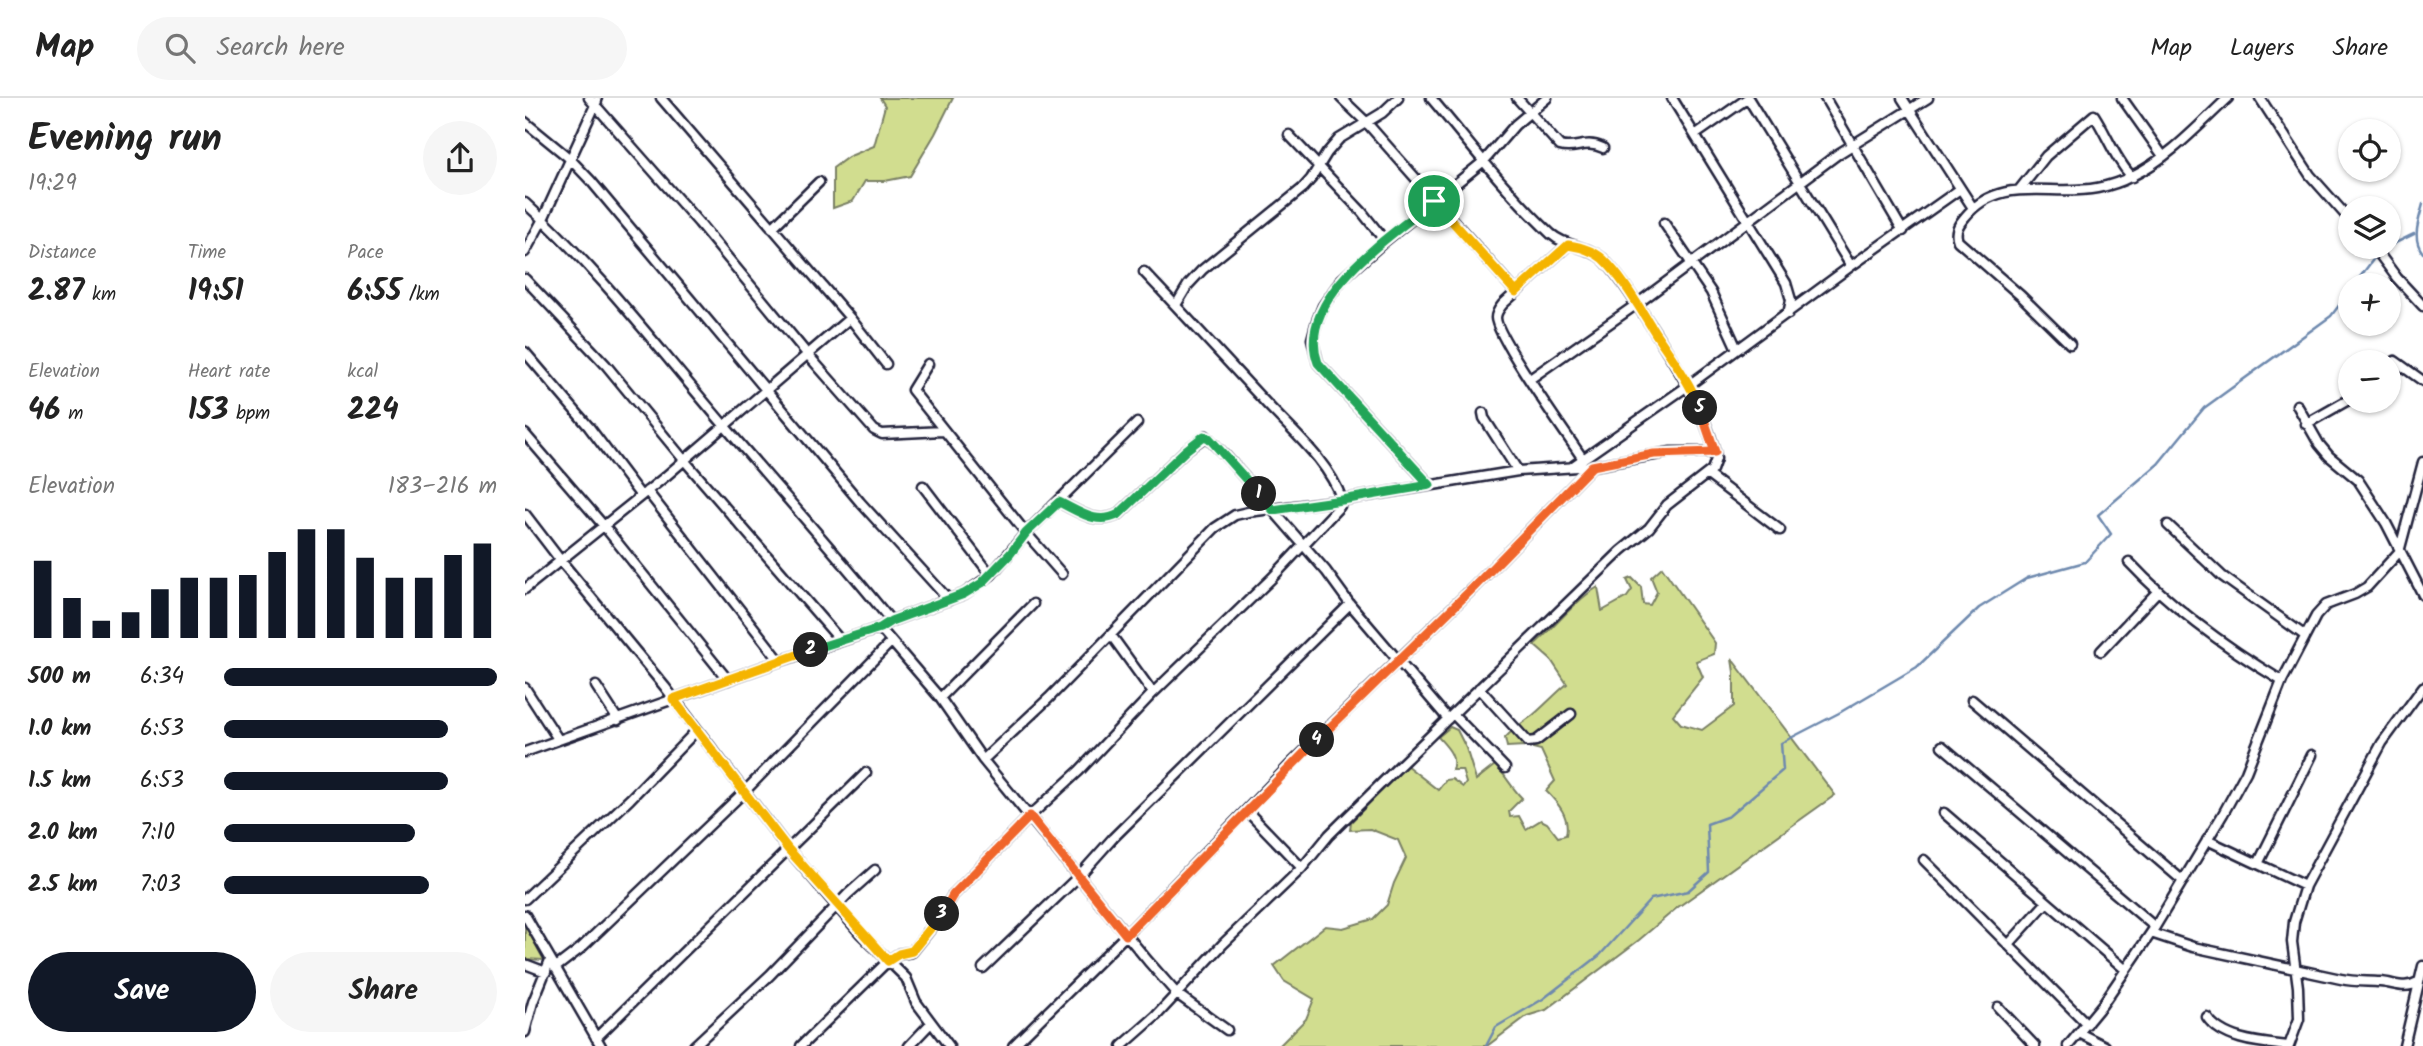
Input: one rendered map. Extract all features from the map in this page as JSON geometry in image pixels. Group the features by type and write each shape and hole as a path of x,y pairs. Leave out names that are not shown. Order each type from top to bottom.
{"street":[{"path":"661,98 850,318 886,364"},
{"path":"1341,98 1366,122 1516,292"},
{"path":"1176,305 1194,277 1311,179 1318,165 1339,139 1381,113 1398,98"},
{"path":"1126,1045 1223,944 1302,868 1329,835 1584,586 1640,536 1667,505 1708,475 1714,465 1715,452 1689,385 1637,304 1605,261 1588,250 1568,245 1552,235 1431,98"},
{"path":"1517,98 1560,146 1570,148 1587,143 1603,148"},
{"path":"1430,485 1318,363 1312,339 1323,306 1342,279 1484,161 1515,125 1547,98"},
{"path":"1672,98 1786,283 1791,300 1788,314"},
{"path":"1695,135 1748,98 1851,266"},
{"path":"1825,98 1903,231"},
{"path":"1902,98 1973,208"},
{"path":"1530,379 1637,304 1853,144 1928,98"},
{"path":"2122,98 2163,156"},
{"path":"2070,344 2021,296 1958,241 1955,235 1957,228 1973,208 1992,195 2019,190 2095,189 2132,177 2163,156 2228,98"},
{"path":"2260,98 2310,175 2338,206"},
{"path":"525,253 543,219 594,100 874,430 882,434 943,431"},
{"path":"2019,190 2046,156 2094,115 2112,144 2118,160 2132,177"},
{"path":"525,122 569,158 673,276 860,502 949,600"},
{"path":"1289,135 1362,212 1385,241"},
{"path":"1311,179 1328,176"},
{"path":"772,228 819,182"},
{"path":"1571,467 1960,189"},
{"path":"525,203 608,285 891,621"},
{"path":"1664,223 1711,292 1737,349"},
{"path":"1568,245 1497,311 1496,319 1530,379 1583,459"},
{"path":"2383,259 2423,306"},
{"path":"1144,272 1203,332 1324,467 1342,500"},
{"path":"525,279 606,365 684,460 840,640"},
{"path":"525,589 644,494 850,318"},
{"path":"525,352 780,661"},
{"path":"928,364 912,390 1062,574"},
{"path":"2401,365 2423,381"},
{"path":"2297,405 2306,424 2329,456 2358,480 2386,523 2423,595"},
{"path":"2306,424 2338,406"},
{"path":"1483,413 1518,471"},
{"path":"525,752 880,628 891,621 964,594 992,575 1026,533 1137,423"},
{"path":"525,434 604,526 728,680"},
{"path":"1059,502 1100,521 1109,520 1119,514 1186,450 1206,436 1304,545 1398,662 1450,717 1505,768"},
{"path":"983,760 1049,698 1215,528 1235,515 1518,471 1592,466 1654,454 1715,452"},
{"path":"2068,1046 2087,1024 2153,930 2207,840 2246,772 2282,681 2316,616 2326,605 2367,587 2399,552 2423,463"},
{"path":"1013,1046 1126,935 1291,764 1398,662 1592,466"},
{"path":"1708,475 1780,530"},
{"path":"923,486 992,575"},
{"path":"801,1046 888,961 899,954 912,951 940,917 953,895 1336,513 1342,500"},
{"path":"525,514 649,666 788,849 836,905 906,978 916,1002 949,1046"},
{"path":"2168,525 2222,576 2304,635"},
{"path":"2129,562 2157,592 2282,681"},
{"path":"2101,651 2157,592"},
{"path":"940,698 1033,604"},
{"path":"983,968 1079,876 1113,838 1350,604"},
{"path":"880,628 940,698 983,760 1126,935 1177,994 1227,1030"},
{"path":"1111,635 1153,694"},
{"path":"525,1032 533,1002 546,972 553,964 581,948 745,791 891,642"},
{"path":"596,686 618,720"},
{"path":"2207,1017 2227,1034 2289,1046 2299,1019 2292,942 2294,922 2305,886 2382,743 2423,687"},
{"path":"525,688 558,740"},
{"path":"1479,688 1528,742 1536,741 1571,714"},
{"path":"1972,700 2183,881"},
{"path":"525,899 630,799 697,730"},
{"path":"1943,746 2153,930 2193,947 2360,982 2381,982 2407,987 2419,982"},
{"path":"2258,864 2312,755"},
{"path":"525,915 599,1042 637,1000 866,773"},
{"path":"1247,811 1302,868"},
{"path":"1944,813 2126,970"},
{"path":"2207,840 2305,886"},
{"path":"1924,860 2087,1024"},
{"path":"694,1046 875,870"},
{"path":"2009,944 2047,902"},
{"path":"525,964 546,972"},
{"path":"2404,1046 2423,965"},
{"path":"1998,1007 2035,1046"},
{"path":"909,1046 932,1023"},
{"path":"2079,1033 2105,1046"}],"green space":[{"path":"880,98 953,98 910,176 885,181 865,181 853,201 833,208 833,168 848,157 874,146 885,106"},
{"path":"1662,567 1715,643 1714,654 1696,661 1703,677 1673,715 1681,724 1702,730 1734,706 1732,659 1835,795 1678,907 1546,1010 1527,1016 1487,1046 1279,1046 1306,1019 1314,999 1284,981 1274,966 1325,926 1343,928 1373,919 1387,905 1406,858 1398,840 1370,829 1350,830 1351,822 1406,765 1438,790 1446,780 1452,779 1463,787 1466,783 1462,770 1452,770 1452,756 1438,737 1450,727 1457,730 1466,748 1476,780 1495,765 1522,798 1509,811 1510,817 1519,816 1526,829 1541,820 1547,823 1558,837 1566,835 1566,822 1562,811 1546,791 1555,781 1541,750 1525,746 1507,747 1505,738 1567,684 1551,660 1534,645 1598,587 1602,611 1627,597 1632,590 1627,580 1632,578 1641,587 1643,604 1650,605 1657,592 1651,577"},
{"path":"525,925 544,960 525,959"}],"waterway":[{"path":"2423,204 2417,236 2419,248 2423,253"},
{"path":"2401,240 2414,234"},
{"path":"2363,273 2374,259"},
{"path":"1486,1046 1496,1027 1543,999 1600,955 1651,899 1688,891 1709,872 1707,824 1729,816 1783,770 1781,743 1839,713 1917,667 1979,608 2027,578 2085,562 2111,534 2098,515 2158,464 2204,408 2331,316 2338,307"}],"route":[{"path":"1434,201 1516,292 1568,245 1588,250 1605,261 1637,304 1689,385 1715,452 1671,452 1592,466 1473,588 1291,764 1126,935 1030,816 953,895 918,945 912,951 899,954 888,961 876,946 860,933 788,849 673,699 880,628 891,621 964,594 992,575 1026,533 1059,502 1100,521 1109,520 1119,514 1204,436 1224,453 1273,510 1430,485 1318,363 1312,339 1323,306 1342,279 1434,201"}]}
